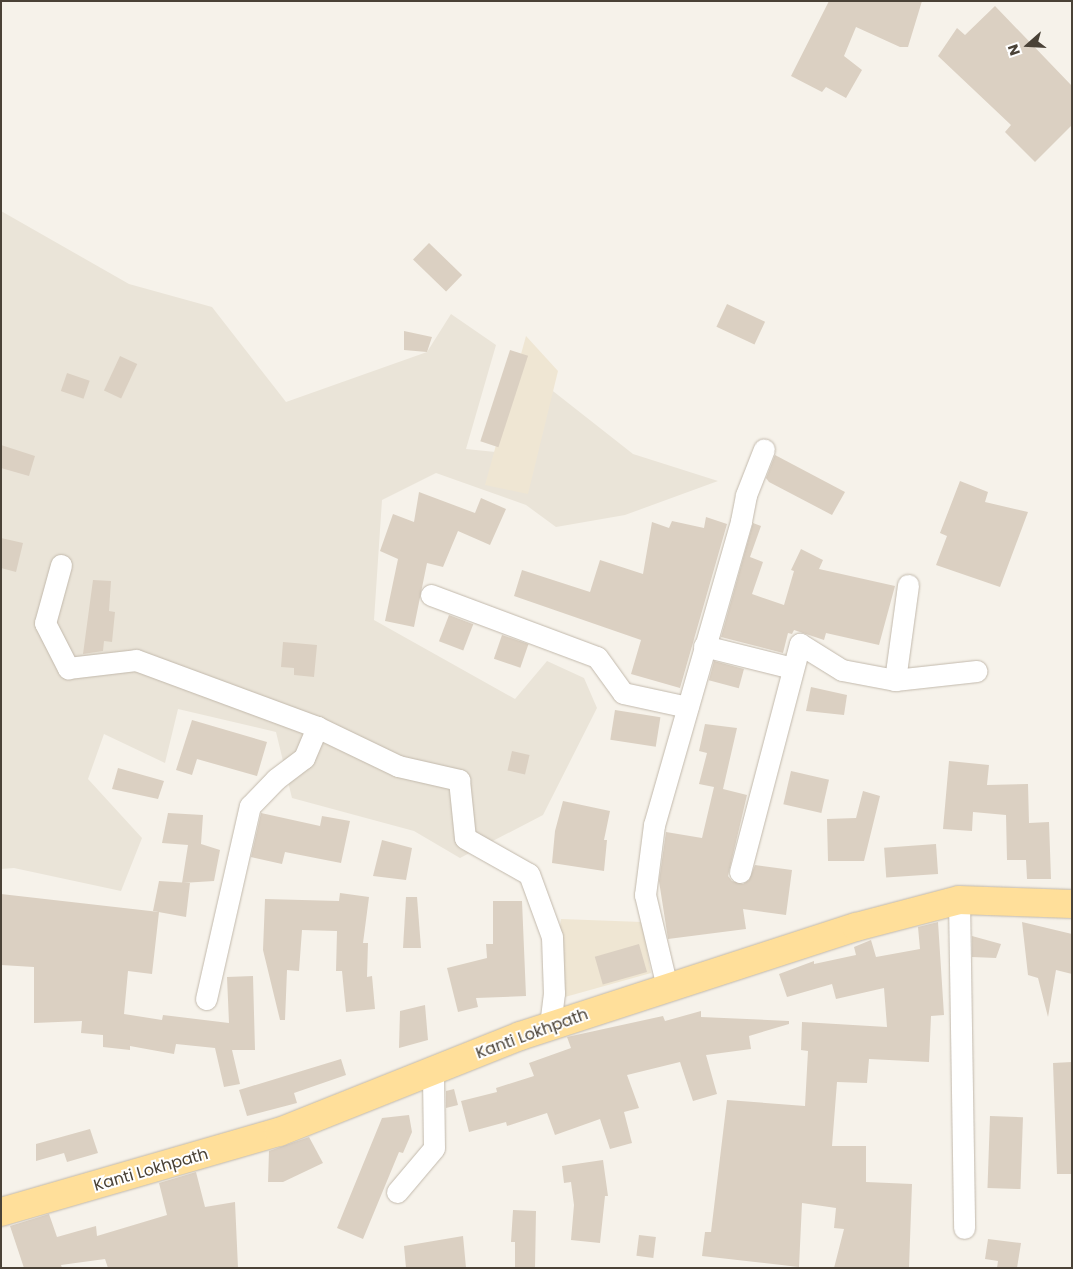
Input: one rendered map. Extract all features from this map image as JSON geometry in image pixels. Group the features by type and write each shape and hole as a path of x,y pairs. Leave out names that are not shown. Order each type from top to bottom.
{"main road":[{"name":"Kanti Lokhpath","path":"1,1212 279,1132 550,1027 667,987 856,927 959,900 1072,904"}],"street":[{"path":"667,987 645,895 654,825 741,521 746,494 764,449"},
{"path":"61,565 45,623 68,668 136,660 317,727 398,766 460,780 465,838 528,874 552,937 554,993 550,1027"},
{"path":"895,680 908,585"},
{"path":"431,595 597,657 623,693 688,707"},
{"path":"740,872 792,668 800,644 842,670 895,680 977,671"},
{"path":"704,646 792,668"},
{"path":"206,999 250,806 276,779 304,758 317,727"},
{"path":"959,900 964,1228"},
{"path":"397,1192 434,1148 433,1072"}],"shaded area":[{"path":"1,211 129,284 212,307 286,402 427,352 451,314 496,345 466,449 516,454 544,384 633,454 718,481 625,515 556,527 526,505 436,473 382,500 374,620 515,699 547,661 584,678 597,708 543,815 460,858 414,831 292,798 276,732 178,709 165,763 104,734 88,779 142,838 121,891 14,868 1,869"},
{"path":"526,336 558,371 528,494 485,485"},
{"path":"561,919 642,922 651,973 565,997 555,962"}],"building":[{"path":"829,1 922,1 908,47 900,47 856,27 844,56 862,70 846,98 826,87 822,92 791,76"},
{"path":"995,6 1072,86 1072,125 1035,162 1005,132 1011,125 938,56 957,28 965,35"},
{"path":"429,243 462,275 446,291 413,260"},
{"path":"727,304 765,322 754,344 716,327"},
{"path":"404,331 432,337 427,352 404,350"},
{"path":"510,350 528,356 498,447 480,441"},
{"path":"120,356 137,364 121,398 104,390"},
{"path":"67,373 90,381 84,399 61,391"},
{"path":"1,445 35,456 29,476 1,468"},
{"path":"775,455 845,492 832,515 769,482 766,478"},
{"path":"960,481 988,492 985,502 1028,512 1000,587 936,565 947,536 940,533"},
{"path":"419,492 475,513 481,498 506,509 490,545 458,531 443,567 427,563 414,627 385,621 398,559 380,551 393,514 414,522"},
{"path":"706,517 727,524 680,688 631,674 641,640 514,596 522,570 590,592 600,560 643,574 652,522 669,528 672,521 704,528"},
{"path":"753,523 761,526 750,557 763,562 752,594 784,605 794,571 791,570 801,549 823,560 819,569 895,586 879,645 826,633 824,640 794,630 792,634 788,633 783,653 721,637"},
{"path":"1,538 23,543 16,572 1,568"},
{"path":"93,580 111,581 109,611 115,612 112,642 104,641 103,651 83,654"},
{"path":"449,615 473,624 463,650 439,641"},
{"path":"502,635 528,644 520,668 494,659"},
{"path":"283,642 317,645 314,677 294,675 294,668 281,667"},
{"path":"714,661 744,669 739,688 709,680"},
{"path":"811,687 847,695 844,715 806,711"},
{"path":"615,710 660,717 656,747 610,740"},
{"path":"192,720 267,742 257,776 197,759 192,775 176,770"},
{"path":"705,724 737,728 723,789 747,795 728,876 732,881 743,884 749,880 755,865 792,870 786,915 743,909 746,929 668,939 659,881 666,832 702,838 714,787 699,784 707,753 699,751"},
{"path":"512,751 530,755 525,775 508,770"},
{"path":"949,761 989,765 987,785 1028,784 1029,823 1049,822 1051,879 1027,879 1026,860 1007,860 1006,815 973,812 972,831 943,829"},
{"path":"118,768 164,781 158,799 112,789"},
{"path":"791,771 829,780 821,813 783,804"},
{"path":"863,791 880,796 864,861 828,861 827,819 856,818"},
{"path":"563,801 610,811 604,840 607,840 604,871 552,863 555,831"},
{"path":"168,813 203,815 201,844 220,850 214,881 182,883 188,845 162,843"},
{"path":"261,813 320,826 322,816 350,821 341,863 285,852 282,864 251,857"},
{"path":"382,840 412,848 406,880 373,876"},
{"path":"936,844 938,874 886,878 884,848"},
{"path":"159,881 190,883 186,917 153,911"},
{"path":"340,893 369,897 363,943 368,943 367,977 372,976 375,1009 346,1012 342,971 336,971 337,931 302,930 299,971 287,970 285,1020 280,1020 263,950 265,899 339,901"},
{"path":"1,894 159,912 152,974 128,971 124,1014 162,1020 163,1015 229,1023 227,977 253,976 255,1050 232,1050 240,1084 224,1087 215,1048 176,1044 174,1054 130,1046 130,1050 103,1047 103,1035 81,1033 82,1021 34,1023 34,967 1,965"},
{"path":"406,897 417,897 421,948 403,948"},
{"path":"493,901 522,901 526,996 476,998 478,1007 458,1012 447,968 487,958 486,944 493,944"},
{"path":"938,922 944,1015 931,1016 929,1062 869,1059 867,1083 837,1082 832,1146 866,1146 866,1182 912,1184 909,1268 834,1268 844,1229 834,1228 836,1208 802,1203 799,1267 702,1256 705,1232 711,1232 727,1100 805,1106 808,1051 801,1050 802,1022 887,1027 884,988 836,999 832,984 787,997 779,974 814,961 814,964 856,955 854,947 871,940 876,957 920,949 918,927"},
{"path":"1022,922 1072,934 1072,974 1056,970 1048,1017 1038,978 1028,975"},
{"path":"972,936 1001,944 996,958 972,957"},
{"path":"639,944 647,972 603,985 595,957"},
{"path":"425,1005 428,1040 399,1048 400,1011"},
{"path":"701,1011 701,1017 789,1021 789,1024 749,1036 751,1049 706,1055 717,1094 693,1101 680,1062 627,1075 639,1108 624,1112 632,1143 610,1149 600,1119 555,1135 547,1113 507,1126 506,1122 469,1132 461,1101 497,1092 496,1088 534,1076 529,1063 571,1048 567,1037 663,1016 665,1021"},
{"path":"341,1059 346,1075 294,1093 297,1103 247,1116 239,1090"},
{"path":"1072,1062 1072,1174 1057,1174 1053,1063"},
{"path":"454,1089 458,1105 446,1108 446,1091"},
{"path":"409,1115 412,1132 403,1153 399,1152 363,1239 337,1228 382,1118"},
{"path":"990,1116 1023,1117 1020,1189 987,1188"},
{"path":"90,1129 98,1153 67,1162 64,1153 36,1161 36,1144"},
{"path":"309,1137 323,1163 283,1182 268,1182 269,1151"},
{"path":"603,1160 608,1196 605,1196 600,1243 571,1240 574,1205 571,1182 564,1183 562,1166"},
{"path":"196,1172 205,1207 235,1202 238,1268 108,1268 105,1259 61,1265 62,1268 24,1268 10,1226 49,1214 57,1237 96,1226 97,1236 167,1215 159,1183"},
{"path":"513,1210 536,1211 535,1268 515,1268 515,1242 511,1242"},
{"path":"639,1235 656,1237 653,1258 636,1256"},
{"path":"463,1236 466,1268 406,1268 404,1246"},
{"path":"988,1239 1021,1243 1017,1268 997,1268 998,1261 985,1259"}]}
